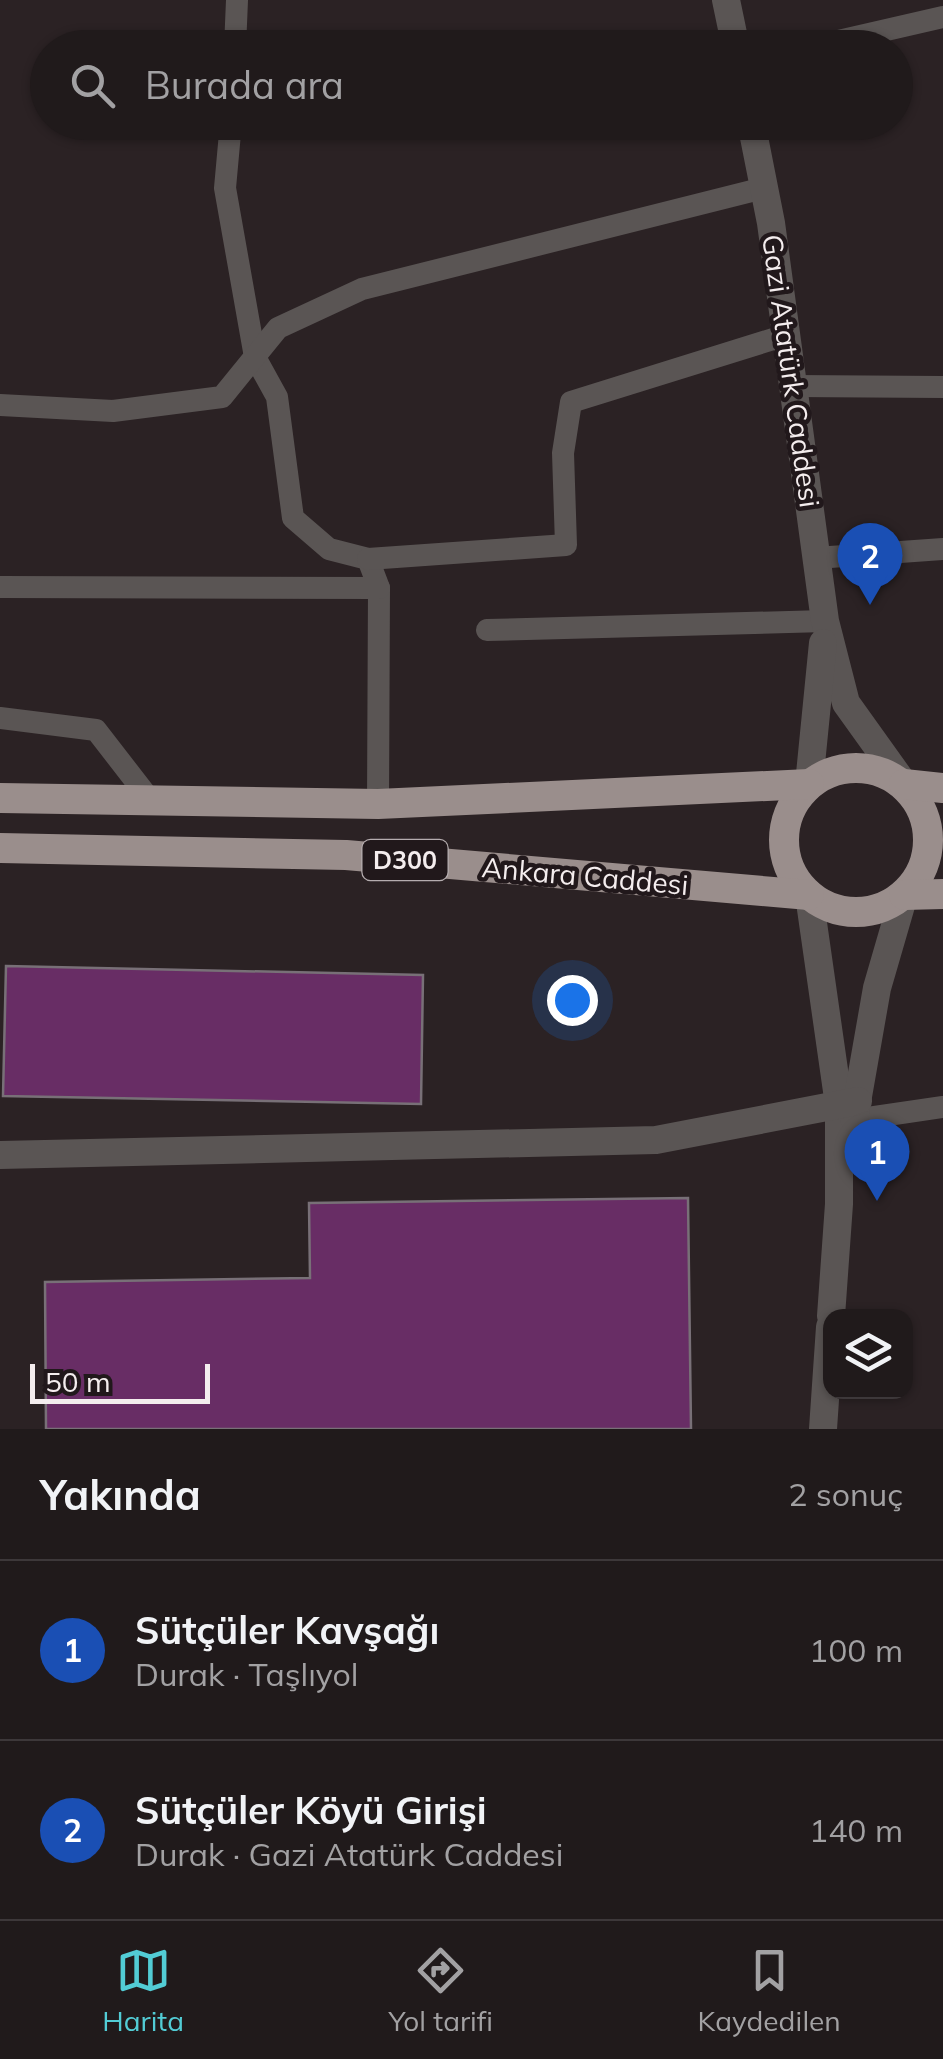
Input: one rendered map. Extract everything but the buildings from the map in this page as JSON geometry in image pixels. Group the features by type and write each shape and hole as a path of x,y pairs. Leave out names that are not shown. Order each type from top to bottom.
{"highway":[{"name":"D300","path":"0,798 378,804 809,784 846,768 886,774 904,784 943,788"},
{"path":"809,784 793,804 785,827 785,852 794,876 809,895"},
{"path":"904,784 920,804 928,827 928,852 920,875 904,894"},
{"name":"Ankara Caddesi","path":"0,848 346,855 809,895 826,906 867,911 904,894 943,894"}],"street":[{"path":"236,30 237,0"},
{"path":"726,0 732,30"},
{"path":"886,30 943,17"},
{"path":"229,140 225,188 255,356 277,397 293,518 329,549 368,559 566,546 563,454 571,402 786,335"},
{"name":"Gazi Atatürk Caddesi","path":"754,140 786,335 825,622"},
{"path":"0,405 113,411 222,397 278,328 362,289 764,188"},
{"path":"793,386 943,386"},
{"path":"816,558 943,550"},
{"path":"368,559 379,588 378,804"},
{"path":"0,586 379,588"},
{"path":"487,630 825,622"},
{"path":"825,622 846,704 904,784"},
{"path":"809,784 825,622"},
{"path":"0,718 96,730 151,801"},
{"path":"832,1309 850,1108 877,988 904,894"},
{"path":"809,895 850,1108"},
{"path":"0,1155 656,1140 850,1108 943,1107"},
{"path":"823,1429 825,1399"}],"place":[{"name":"Sütçüler Köyü Girişi","path":"870,605"},
{"name":"Sütçüler Kavşağı","path":"877,1201"}]}
